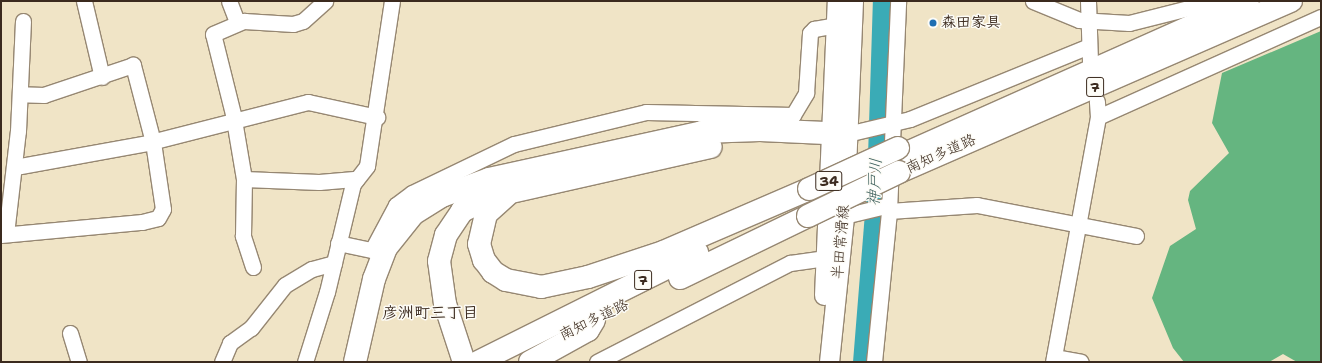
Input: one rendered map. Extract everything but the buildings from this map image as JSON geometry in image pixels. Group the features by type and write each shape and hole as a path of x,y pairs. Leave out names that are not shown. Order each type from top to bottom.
{"highway":[{"name":"南知多道路","path":"478,362 903,156 1248,1"},
{"name":"南知多道路","path":"903,156 1291,1"},
{"path":"355,362 378,264 394,236 426,204 472,186 586,156 702,132 841,135"},
{"path":"464,362 441,289 441,247 462,211 477,201 513,191 704,148 841,135"},
{"path":"450,362 426,286 425,252 439,219 472,186"},
{"path":"513,191 486,214 479,244 493,272 521,285 541,287 588,278 809,201"},
{"name":"南知多道路","path":"509,362 594,320 809,201"},
{"path":"530,362 588,330 594,320"}],"main road":[{"name":"半田常滑線","path":"829,362 850,214 841,135 836,24 837,1"},
{"name":"半田常滑線","path":"820,362 826,258 841,135 853,1"}],"street":[{"path":"84,1 102,77"},
{"path":"229,1 237,22"},
{"path":"253,267 244,236 244,179 213,34 237,22 293,24 325,1"},
{"path":"305,362 334,263 356,179 367,166 377,117 392,1"},
{"path":"874,362 887,208 898,1"},
{"path":"1033,1 1061,15 1088,22 1147,21 1216,1"},
{"path":"1088,1 1090,62"},
{"path":"1098,117 1321,17"},
{"path":"20,94 44,95 102,77 133,65 153,142 163,203 158,218 142,222 4,235 15,166 20,94 22,21"},
{"path":"338,243 372,250 393,210 412,193 514,144 646,112 793,115 806,93 810,33 814,29 836,24"},
{"path":"841,135 910,119 1089,46"},
{"path":"1081,362 1053,360 1098,117 1097,101"},
{"path":"15,166 153,142 308,102 377,117"},
{"path":"244,179 319,182 356,179"},
{"path":"850,214 887,208 977,205 1078,223 1136,236"},
{"path":"597,362 790,263 826,258"},
{"path":"222,362 230,343 251,328 285,285 312,269 334,263"},
{"path":"70,332 79,362"}],"green space":[{"path":"1321,31 1321,362 1297,362 1283,354 1269,362 1184,362 1173,348 1152,298 1170,246 1196,229 1188,200 1190,191 1229,153 1212,123 1222,73"}],"waterway":[{"name":"神戸川","path":"862,362 876,188 882,1"}],"place":[{"name":"森田家具","path":"933,23"}],"district":[{"name":"彦洲町三丁目","path":"430,313"}]}
